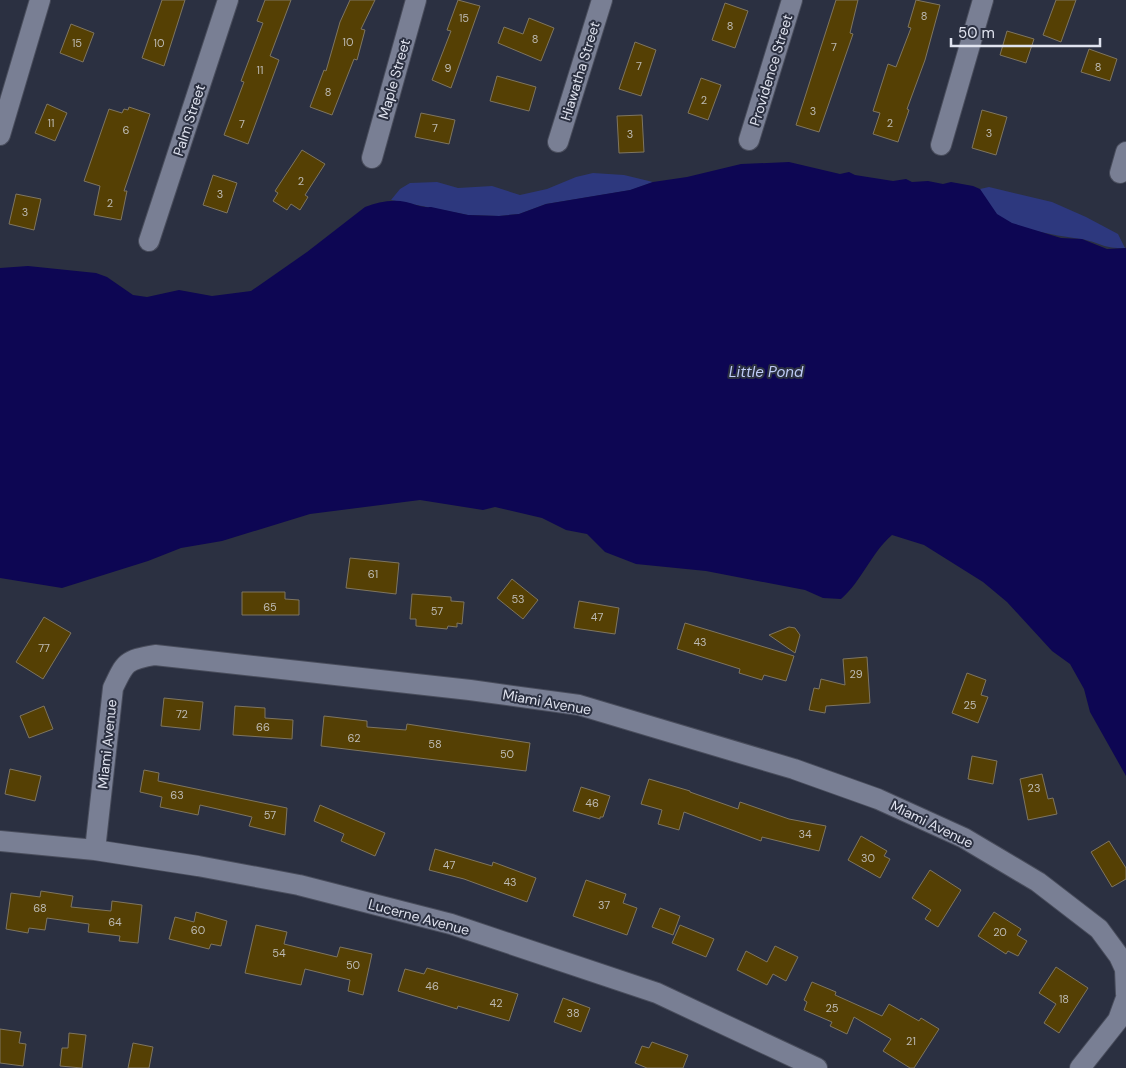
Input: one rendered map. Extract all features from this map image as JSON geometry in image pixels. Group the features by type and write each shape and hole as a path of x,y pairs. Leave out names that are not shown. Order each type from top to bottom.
{"street":[{"path":"0,135 40,0"},
{"name":"Palm Street","path":"149,240 228,0"},
{"name":"Maple Street","path":"372,158 416,0"},
{"name":"Hiawatha Street","path":"558,142 602,0"},
{"name":"Providence Street","path":"750,140 792,0"},
{"path":"941,145 983,0"},
{"path":"1120,173 1126,152"},
{"name":"Miami Avenue","path":"95,850 113,688 123,666 135,659 155,655 470,690 569,704 794,770 878,799 964,838 1038,882 1099,929 1119,956 1125,969 1126,996 1118,1020 1080,1068"},
{"name":"Lucerne Avenue","path":"0,841 95,850 299,885 451,924 657,993 817,1068"}],"shaded area":[{"path":"593,173 624,175 653,182 631,190 546,204 519,214 499,216 468,215 391,200 400,189 410,183 437,182 458,188 492,186 520,195 547,189 576,177"},
{"path":"989,187 1052,202 1086,217 1118,234 1125,248 1111,247 1087,240 1040,232 1011,223 992,210 987,202 980,189"}],"water":[{"name":"Little Pond","path":"789,162 840,174 849,172 855,175 893,181 906,179 912,182 928,181 943,184 951,182 973,186 980,189 997,214 1012,223 1061,238 1082,239 1107,249 1126,248 1126,776 1090,712 1084,689 1070,664 1052,651 1007,602 983,582 924,545 892,535 878,550 855,584 841,599 823,598 805,590 706,571 636,564 605,552 587,534 566,530 542,518 495,507 483,510 420,500 310,514 222,541 181,548 148,561 62,588 0,578 0,268 28,266 96,273 107,277 133,295 147,297 179,290 212,296 251,291 307,252 365,207 380,202 401,201 468,215 499,216 519,214 546,204 630,190 653,182 687,177 741,164"}],"building":[{"path":"162,0 185,0 164,66 142,58"},
{"path":"265,0 291,0 270,56 279,60 248,144 224,135 244,82 241,81 263,23 257,21"},
{"path":"350,0 375,0 361,29 365,30 357,60 354,59 332,115 310,107 324,70 326,71 340,22"},
{"path":"458,0 480,6 451,88 432,80 451,31 447,30"},
{"path":"836,0 858,0 850,33 853,34 819,132 796,125"},
{"path":"916,0 940,5 925,60 907,109 909,110 898,142 873,134 880,113 873,111 888,64 896,67 911,28 908,27"},
{"path":"1056,0 1076,0 1061,42 1043,35"},
{"path":"725,3 748,11 735,48 712,40"},
{"path":"529,18 554,28 541,61 498,43 504,27 523,34"},
{"path":"71,24 94,33 83,62 60,53"},
{"path":"1007,31 1034,39 1026,63 1000,55"},
{"path":"635,42 656,50 641,96 619,89"},
{"path":"1089,49 1117,59 1110,81 1081,72"},
{"path":"497,76 536,87 529,111 490,101"},
{"path":"701,78 721,85 708,120 688,113"},
{"path":"47,104 67,113 55,141 35,133"},
{"path":"129,107 150,114 124,191 127,191 121,220 94,215 100,186 84,181 109,109 122,113 124,109 128,110"},
{"path":"982,110 1007,117 996,155 972,148"},
{"path":"421,113 455,120 449,144 415,137"},
{"path":"642,115 644,152 619,153 617,116"},
{"path":"302,150 325,164 305,195 308,197 300,210 291,204 287,210 273,201 278,193 275,191"},
{"path":"213,175 237,183 227,213 203,205"},
{"path":"16,194 41,199 34,230 9,224"},
{"path":"350,558 399,563 396,594 346,588"},
{"path":"512,579 538,600 523,619 497,598"},
{"path":"242,592 285,592 285,599 299,600 299,615 242,615"},
{"path":"412,594 451,597 451,601 464,602 462,624 457,623 457,627 448,626 447,629 416,626 416,619 410,619"},
{"path":"579,601 619,608 615,634 574,628"},
{"path":"44,617 71,633 43,679 16,662"},
{"path":"685,623 794,656 786,681 764,675 762,680 739,673 740,669 677,649"},
{"path":"789,627 795,628 800,635 795,653 769,635"},
{"path":"867,657 870,703 826,706 825,713 809,710 814,688 819,689 821,679 845,685 843,659"},
{"path":"967,673 986,680 981,695 988,697 978,723 952,713"},
{"path":"164,698 203,702 200,730 161,726"},
{"path":"44,706 53,729 29,738 20,716"},
{"path":"235,706 265,708 265,718 293,720 292,739 233,735"},
{"path":"324,716 367,721 367,727 406,730 407,724 530,743 526,771 321,746"},
{"path":"972,756 997,761 993,784 968,779"},
{"path":"10,769 41,776 35,801 5,794"},
{"path":"144,770 159,773 158,781 287,808 285,835 249,826 252,817 200,805 198,815 160,807 162,797 140,792"},
{"path":"1042,774 1048,799 1053,798 1057,814 1028,820 1020,779"},
{"path":"649,779 690,791 738,809 740,802 789,819 826,826 819,851 762,837 761,841 684,812 679,830 658,824 662,810 641,804"},
{"path":"581,787 610,796 603,817 600,817 600,819 573,811"},
{"path":"320,805 385,833 375,856 341,841 344,834 314,821"},
{"path":"861,836 887,851 884,856 890,859 880,878 848,860"},
{"path":"1109,841 1126,868 1126,879 1112,887 1091,852"},
{"path":"435,849 492,866 493,862 536,878 527,902 464,879 429,870"},
{"path":"930,870 961,890 938,927 925,919 931,910 912,898"},
{"path":"586,880 626,894 623,903 637,908 627,935 573,916"},
{"path":"41,891 73,896 71,907 111,911 112,901 142,905 138,943 119,941 120,936 88,932 89,924 47,918 45,930 29,928 28,933 6,929 11,893 40,897"},
{"path":"660,908 680,916 673,935 652,927"},
{"path":"196,912 227,921 221,946 211,944 209,949 169,939 175,917 194,922"},
{"path":"994,912 1021,929 1017,935 1027,941 1018,956 1008,951 1006,954 978,936"},
{"path":"256,925 287,932 284,944 337,957 340,947 372,954 363,995 348,991 350,980 305,969 301,985 245,973"},
{"path":"680,925 714,939 706,957 672,943"},
{"path":"775,946 798,957 786,981 773,974 767,985 737,970 746,951 767,962"},
{"path":"1056,967 1088,988 1059,1033 1044,1023 1056,1004 1039,993"},
{"path":"427,968 518,994 509,1021 458,1006 457,1009 398,991 405,969 424,974"},
{"path":"812,982 836,992 835,995 882,1016 889,1004 919,1021 921,1018 939,1029 914,1068 910,1068 883,1051 891,1039 854,1017 847,1034 830,1026 832,1022 804,1010 807,1002 804,1000"},
{"path":"563,998 590,1008 581,1032 554,1022"},
{"path":"0,1029 21,1032 19,1043 26,1044 23,1066 0,1063"},
{"path":"69,1033 86,1035 82,1068 60,1066 62,1048 68,1048"},
{"path":"652,1042 688,1055 683,1068 647,1068 635,1063 642,1046 649,1048"},
{"path":"133,1043 153,1047 149,1068 128,1068"}]}
